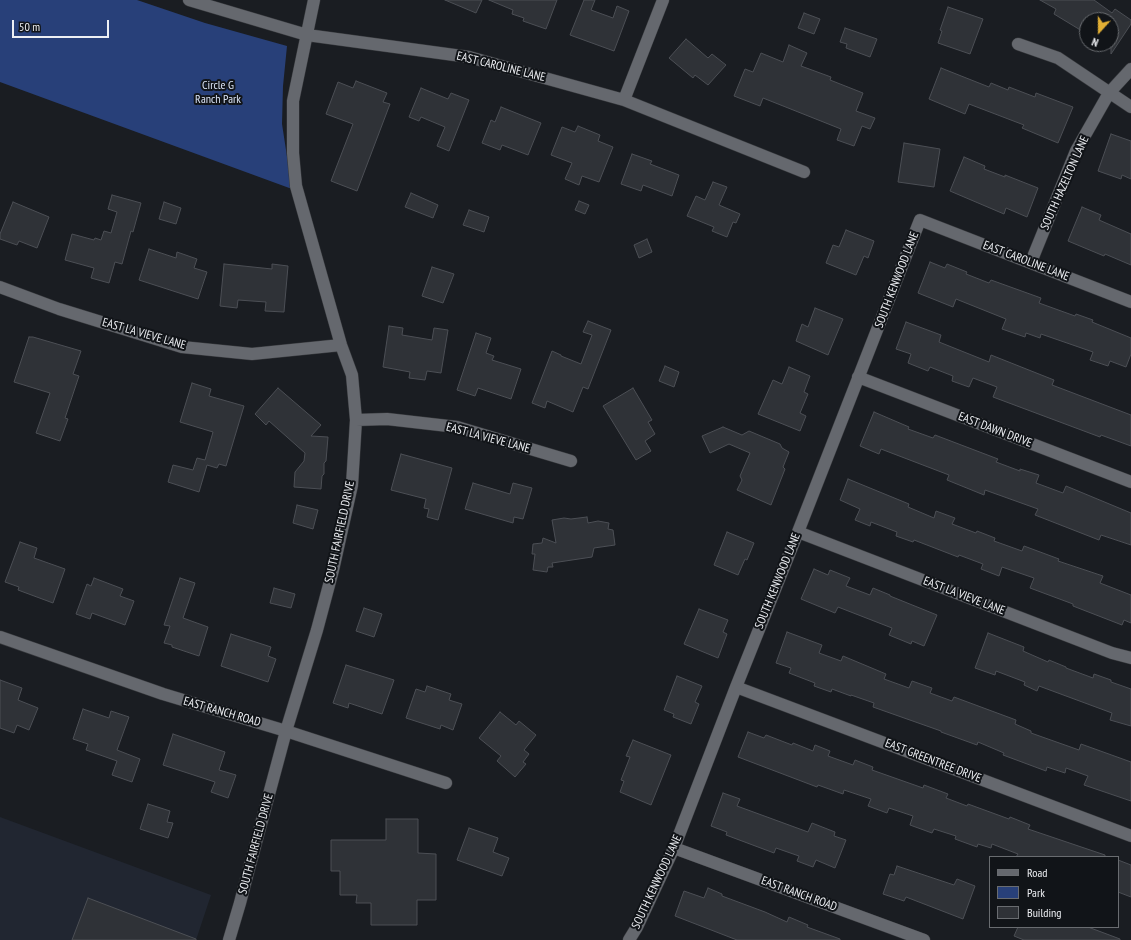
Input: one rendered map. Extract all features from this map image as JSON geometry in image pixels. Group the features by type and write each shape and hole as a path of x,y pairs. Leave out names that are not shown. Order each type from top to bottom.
{"street":[{"name":"EAST CAROLINE LANE","path":"189,0 307,34 468,57 624,100 804,172"},
{"name":"SOUTH FAIRFIELD DRIVE","path":"229,940 286,731 317,630 338,553 352,485 356,420 352,375 341,345 296,186 293,153 293,101 314,0"},
{"path":"624,100 663,0"},
{"path":"1018,44 1058,58 1131,107"},
{"name":"SOUTH HAZELTON LANE","path":"1031,262 1076,151 1109,92 1131,69"},
{"name":"EAST CAROLINE LANE","path":"920,220 1131,302"},
{"name":"SOUTH KENWOOD LANE","path":"629,940 637,927 674,848 920,220"},
{"name":"EAST LA VIEVE LANE","path":"0,287 59,309 182,347 252,354 341,345"},
{"name":"EAST DAWN DRIVE","path":"858,377 1131,482"},
{"name":"EAST LA VIEVE LANE","path":"356,420 387,419 457,427 571,461"},
{"name":"EAST LA VIEVE LANE","path":"798,532 1112,653 1131,658"},
{"name":"EAST RANCH ROAD","path":"0,637 163,694 286,731 446,783"},
{"name":"EAST GREENTREE DRIVE","path":"736,687 1131,836"},
{"name":"EAST RANCH ROAD","path":"674,848 924,940"}],"shaded area":[{"path":"0,817 211,895 196,940 0,940"}],"green space":[{"name":"Circle G Ranch Park","path":"0,0 137,0 205,23 287,46 283,86 282,124 292,189 0,82"}],"building":[{"path":"445,0 482,0 476,13"},
{"path":"489,0 557,0 546,29 523,21 524,18 512,14 513,10"},
{"path":"584,0 595,0 591,10 613,18 617,6 629,11 614,51 570,35"},
{"path":"1040,0 1094,0 1111,12 1079,12 1079,29 1054,14 1056,9"},
{"path":"948,7 983,19 970,54 938,43 942,31 940,30"},
{"path":"1115,9 1131,20 1131,24 1119,42 1119,12 1113,12"},
{"path":"804,13 820,19 814,34 798,28"},
{"path":"845,28 877,39 870,57 846,48 847,44 840,42"},
{"path":"686,39 708,58 712,54 726,65 708,85 695,75 693,78 669,58"},
{"path":"789,45 807,53 801,66 831,77 830,80 863,93 856,111 875,118 870,129 862,126 854,146 837,140 841,129 763,98 760,106 734,96 745,69 753,72 761,53 783,62"},
{"path":"941,68 989,87 991,83 1008,90 1009,87 1035,97 1036,93 1073,107 1058,143 1022,128 1024,125 969,104 965,114 929,99"},
{"path":"356,81 387,93 383,102 390,104 357,191 331,181 353,124 326,114 338,82 353,88"},
{"path":"421,88 448,99 451,93 469,100 449,151 437,146 445,127 421,117 419,121 409,117"},
{"path":"501,107 541,123 528,155 502,145 500,150 482,143 491,120 495,122"},
{"path":"578,126 600,135 598,141 613,147 599,182 582,176 579,185 565,179 572,163 551,155 562,127 575,132"},
{"path":"1111,134 1131,141 1131,179 1122,175 1121,179 1098,171"},
{"path":"904,143 940,149 934,187 898,182"},
{"path":"632,154 652,161 650,164 679,175 672,196 643,185 641,191 621,184"},
{"path":"964,157 985,166 984,169 1005,177 1005,175 1038,188 1027,217 1006,208 1004,214 950,191"},
{"path":"713,182 727,187 719,205 740,214 736,223 733,222 727,237 712,231 714,227 687,216 696,196 705,200"},
{"path":"411,193 438,205 433,218 405,207"},
{"path":"112,195 141,203 133,232 131,231 122,264 115,262 109,283 91,278 94,268 65,260 72,234 94,240 95,238 101,240 104,231 111,233 117,212 108,209"},
{"path":"579,201 589,205 585,214 575,210"},
{"path":"13,202 49,217 37,248 19,241 17,245 0,239 0,234"},
{"path":"164,202 181,208 176,224 159,219"},
{"path":"1082,207 1101,215 1099,220 1131,234 1131,265 1105,254 1104,256 1068,241"},
{"path":"469,210 489,217 484,232 463,225"},
{"path":"846,230 874,241 868,258 864,256 856,275 826,263 833,245 839,247"},
{"path":"647,239 652,252 639,258 634,245"},
{"path":"149,249 176,258 177,252 197,259 194,268 207,272 198,299 139,280"},
{"path":"930,262 945,268 947,264 967,272 966,274 989,283 991,280 1041,298 1039,303 1075,316 1076,314 1093,320 1092,322 1131,338 1131,354 1126,367 1110,361 1108,366 1090,360 1093,352 1041,334 1040,338 1026,333 1025,337 1002,329 1006,319 956,299 953,307 918,293"},
{"path":"224,264 272,269 272,264 288,266 284,312 265,311 266,302 238,300 237,308 220,306"},
{"path":"432,267 454,274 443,303 422,296"},
{"path":"815,308 843,319 828,355 796,341 802,324 808,327"},
{"path":"588,321 611,330 588,389 583,387 573,412 547,401 545,408 532,403 552,351 581,364 592,335 583,332"},
{"path":"906,322 941,335 939,342 989,362 991,355 1054,380 1052,385 1131,415 1131,446 1101,435 1100,437 993,397 997,387 973,378 969,387 952,381 953,376 930,367 928,371 908,363 911,354 896,349"},
{"path":"389,326 403,328 402,335 432,340 434,328 448,330 441,373 427,371 425,380 409,378 410,372 383,367"},
{"path":"476,333 491,338 486,353 494,356 492,360 521,369 511,399 478,388 475,396 457,390"},
{"path":"29,337 81,351 73,374 79,376 65,418 68,419 60,441 36,433 50,393 14,382"},
{"path":"665,366 679,372 674,387 659,381"},
{"path":"789,367 810,376 804,392 808,394 800,413 806,416 800,431 758,414 773,380 782,384"},
{"path":"192,383 211,389 209,396 244,406 226,466 219,464 217,468 207,465 199,492 168,482 173,465 193,470 197,458 205,460 213,432 180,422"},
{"path":"278,388 321,425 311,436 328,437 326,461 324,463 324,474 322,476 321,489 294,487 295,472 304,461 305,453 269,421 266,425 255,414"},
{"path":"633,388 652,420 648,422 655,434 645,441 651,451 636,460 603,406"},
{"path":"874,412 909,427 908,429 933,438 935,435 998,459 996,462 1020,471 1020,469 1039,475 1036,483 1063,493 1066,486 1131,513 1131,545 1101,535 1099,540 1035,515 1038,509 985,490 984,495 947,480 949,475 881,449 879,454 860,446"},
{"path":"723,427 742,435 749,431 780,444 782,448 789,452 783,467 785,469 771,505 737,490 742,480 740,476 750,453 729,444 710,453 702,436"},
{"path":"401,454 452,468 438,520 427,517 429,509 424,508 426,499 391,490"},
{"path":"848,479 909,504 908,507 934,518 936,511 955,518 952,524 995,538 994,541 1022,551 1024,546 1059,559 1058,561 1103,576 1100,583 1131,595 1131,623 1124,620 1122,625 1073,606 1073,604 1030,588 1034,578 1002,567 999,576 981,569 983,564 959,555 958,557 914,540 913,542 896,536 897,532 871,522 870,526 855,520 860,509 840,500"},
{"path":"473,483 510,494 513,483 532,488 523,519 514,517 513,523 465,509"},
{"path":"297,505 318,510 313,529 293,523"},
{"path":"587,517 588,523 598,521 609,523 608,529 613,530 615,545 594,548 592,557 552,563 553,567 548,567 547,572 533,570 535,554 532,554 533,544 542,543 543,538 556,543 552,520"},
{"path":"727,532 754,543 747,560 745,559 738,575 714,565"},
{"path":"20,542 37,548 34,558 65,569 53,603 18,590 19,587 5,582"},
{"path":"814,569 828,575 830,570 850,578 846,586 870,595 873,588 937,615 924,646 912,641 911,644 889,635 892,628 838,607 835,613 801,599"},
{"path":"94,578 123,589 120,596 134,601 125,625 92,613 90,619 76,614 87,584 91,586"},
{"path":"180,578 195,583 183,618 208,627 199,656 164,643 170,626 164,625"},
{"path":"274,588 295,594 291,608 270,603"},
{"path":"364,608 382,614 374,637 356,631"},
{"path":"699,609 728,620 723,632 727,634 718,658 684,644"},
{"path":"787,632 822,645 819,653 841,661 843,656 886,674 884,679 909,688 912,681 932,688 930,693 952,701 954,697 1016,720 1015,724 1031,731 1031,733 1079,750 1081,744 1131,762 1131,801 1084,785 1088,776 1066,768 1065,773 1047,767 1046,771 1003,755 1004,753 978,742 977,745 873,707 874,703 832,689 831,692 814,686 815,683 789,673 791,668 776,663"},
{"path":"988,633 1024,647 1023,651 1048,662 1049,660 1093,678 1094,674 1131,689 1131,726 1110,720 1112,713 1039,686 1037,691 1024,685 1025,682 996,671 995,675 975,668"},
{"path":"231,634 271,647 268,656 276,659 268,682 221,666"},
{"path":"346,665 394,680 382,714 349,703 348,708 333,703"},
{"path":"677,676 702,686 695,702 699,704 691,724 673,717 674,714 664,710"},
{"path":"0,680 22,688 18,700 38,708 29,730 17,725 14,733 0,728"},
{"path":"427,686 451,694 449,700 462,704 453,730 441,725 440,729 406,718 416,689 425,692"},
{"path":"83,709 109,718 111,711 129,717 117,750 140,759 132,782 112,775 117,761 86,750 88,744 73,739"},
{"path":"500,712 516,725 519,721 536,735 524,750 529,754 523,762 526,764 515,777 497,761 501,756 479,738"},
{"path":"748,732 764,738 766,735 813,751 815,745 830,751 828,756 853,765 855,760 873,767 872,770 923,788 924,785 948,794 946,798 967,806 968,804 1009,819 1010,817 1030,825 1028,829 1105,856 1017,856 1018,854 992,844 991,848 978,844 977,847 955,839 956,836 934,829 932,833 910,825 913,816 889,808 887,813 868,806 871,799 844,790 843,794 818,785 817,787 738,757"},
{"path":"173,734 225,752 219,770 236,775 228,798 211,792 215,782 163,765"},
{"path":"633,740 671,755 651,805 620,792 624,781 621,780 630,757 626,756"},
{"path":"723,793 740,799 737,806 808,832 812,823 835,832 834,836 846,840 835,868 816,860 813,867 797,861 799,856 776,848 774,853 726,835 727,832 711,826"},
{"path":"148,804 170,811 167,822 173,823 168,838 140,829"},
{"path":"386,819 418,819 418,853 436,854 436,900 417,900 417,925 371,925 371,903 356,903 357,895 340,895 340,871 331,871 331,840 386,840"},
{"path":"469,828 498,838 493,852 509,858 502,876 457,860"},
{"path":"1119,860 1131,865 1131,897 1119,892"},
{"path":"897,866 954,885 957,879 975,886 963,919 906,897 904,901 883,894 890,874 894,875"},
{"path":"708,888 722,894 722,896 787,922 789,917 808,925 807,927 840,940 737,940 675,916 684,891 704,898"},
{"path":"88,898 196,939 196,940 72,940"},
{"path":"1018,928 1091,928 1120,940 1024,940 1014,936"}]}
